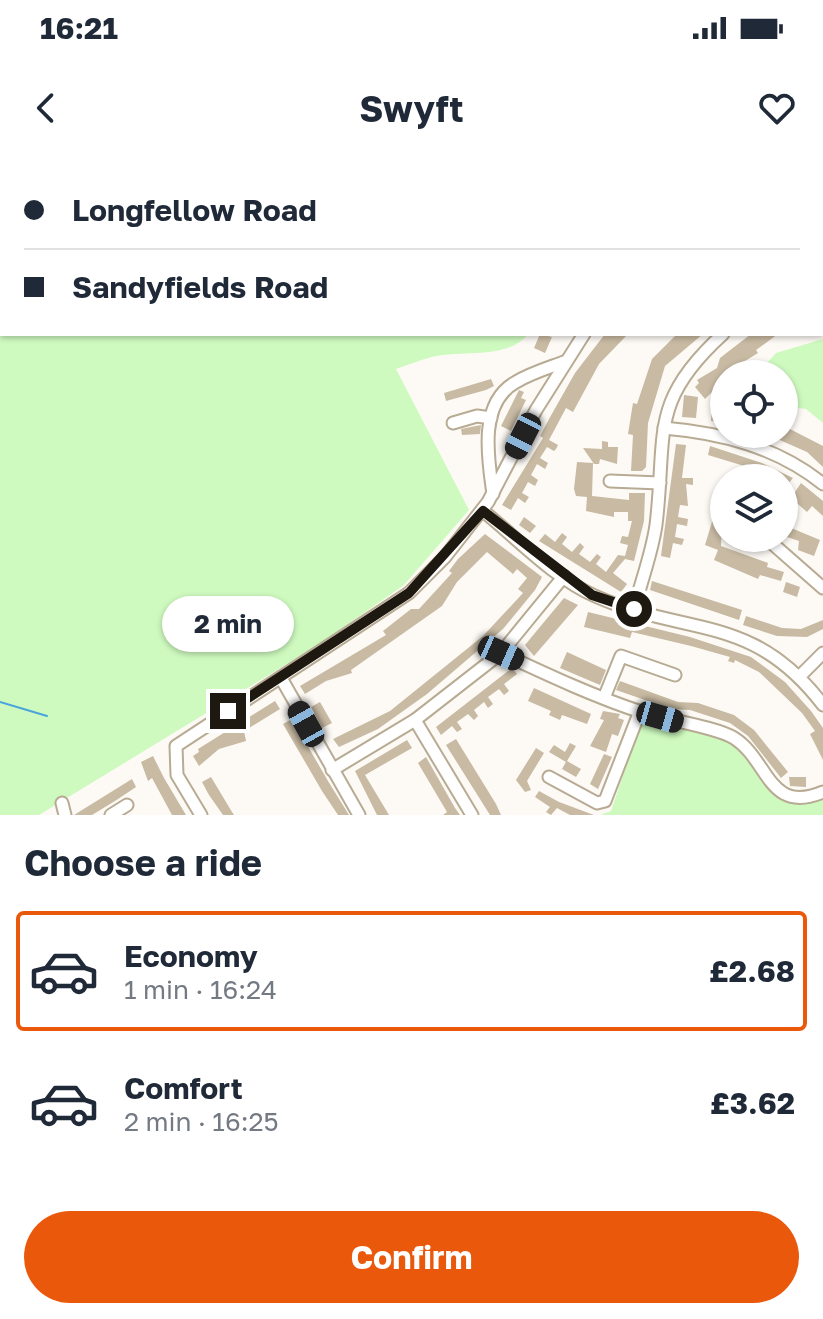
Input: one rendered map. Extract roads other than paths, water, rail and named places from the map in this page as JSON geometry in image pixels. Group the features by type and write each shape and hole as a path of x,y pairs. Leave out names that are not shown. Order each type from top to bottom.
{"street":[{"path":"201,815 177,775 176,746 409,593 483,511 564,362 583,336"},
{"path":"634,609 655,530 664,428 674,391 683,375 721,336"},
{"path":"493,494 486,442 491,418 513,383 564,362"},
{"path":"453,423 477,416 491,418"},
{"path":"664,428 709,432 748,444 795,464 823,484"},
{"path":"607,480 660,483"},
{"path":"483,511 592,595 748,640 800,676 823,705"},
{"path":"782,552 823,588"},
{"path":"332,770 415,720 501,653 564,576"},
{"path":"501,653 604,698 736,739 784,795 805,798 823,792"},
{"path":"800,676 823,653"},
{"path":"604,698 621,656 675,675"},
{"path":"281,678 359,815"},
{"path":"548,776 597,803 605,801 640,711"},
{"path":"415,720 472,815"},
{"path":"111,815 127,805"}],"waterway":[{"path":"0,702 47,716"}]}
